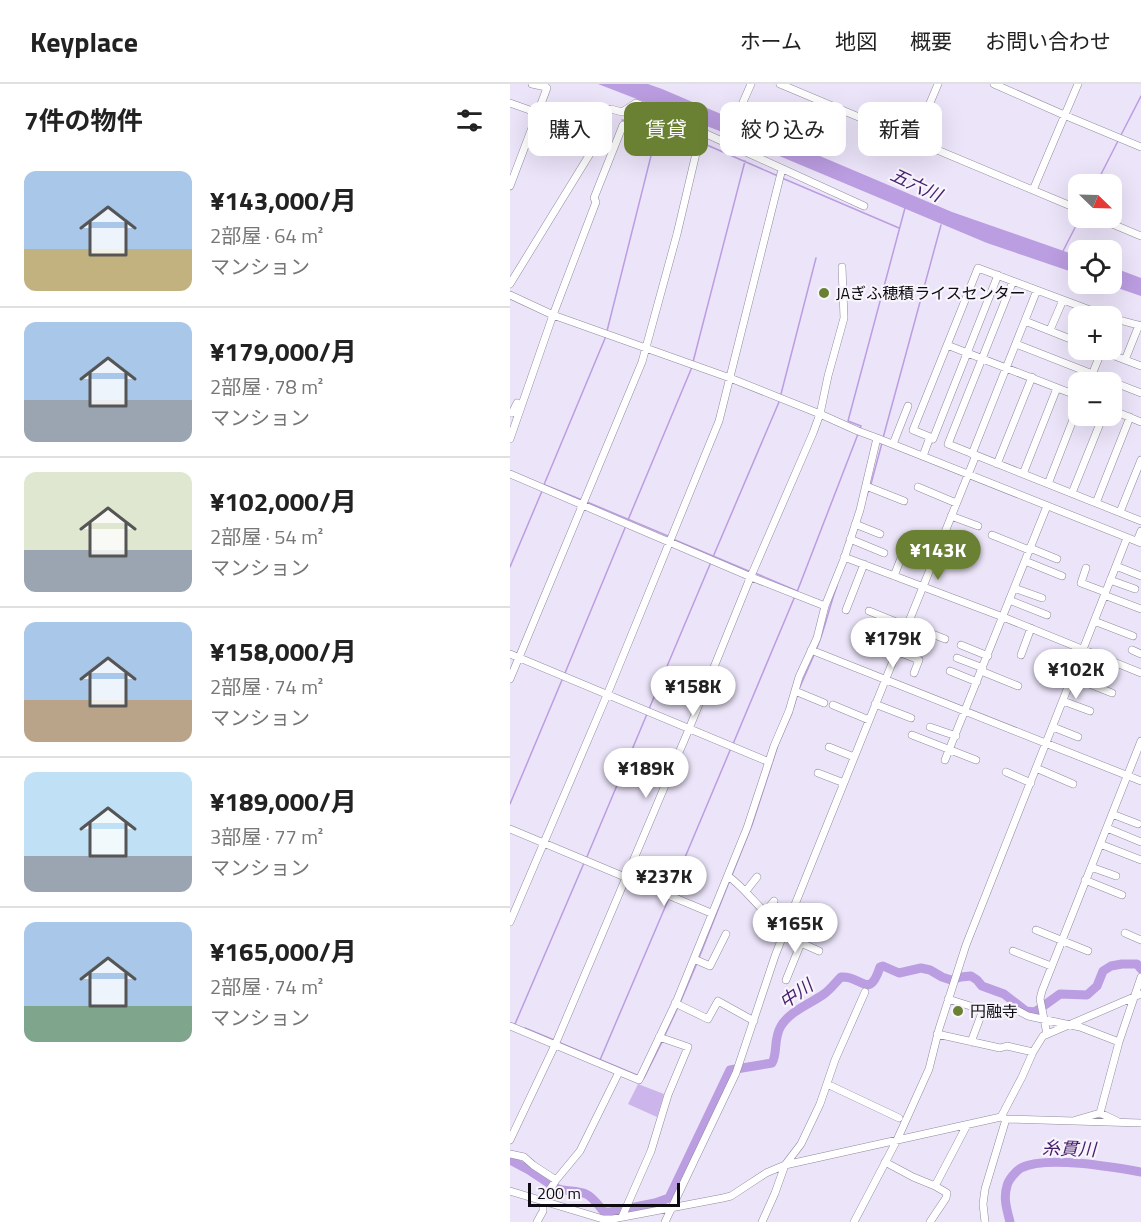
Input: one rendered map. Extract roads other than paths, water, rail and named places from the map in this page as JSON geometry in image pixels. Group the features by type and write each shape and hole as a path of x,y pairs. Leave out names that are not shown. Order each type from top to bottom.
{"street":[{"path":"532,84 547,88 542,102"},
{"path":"742,102 751,84"},
{"path":"780,84 858,117"},
{"path":"930,102 938,84"},
{"path":"994,84 1141,147"},
{"path":"1033,190 1078,84"},
{"path":"510,103 528,109"},
{"path":"514,413 596,202 594,198 624,125"},
{"path":"510,186 528,140"},
{"path":"942,153 1068,205"},
{"path":"510,284 589,156"},
{"path":"510,679 642,362 695,156"},
{"path":"756,156 864,206"},
{"path":"510,922 607,695 719,421 782,169"},
{"path":"1122,228 1141,236"},
{"path":"510,1140 555,1045 813,433 820,414 844,318 842,267"},
{"path":"998,275 933,439 913,430 978,268 998,275 1063,300 1075,306"},
{"path":"1013,281 948,444 1141,520"},
{"path":"665,1222 736,1073 775,956 968,474 1037,290"},
{"path":"510,296 553,315 730,378 1127,538 1139,542 1141,531"},
{"path":"1050,330 1063,300"},
{"path":"1025,321 1068,335"},
{"path":"1122,322 1140,326 1125,360"},
{"path":"1016,344 1087,372"},
{"path":"947,345 1068,392"},
{"path":"1122,359 1141,366"},
{"path":"997,464 1032,377"},
{"path":"1122,386 1141,393"},
{"path":"1023,474 1057,388"},
{"path":"510,439 517,403"},
{"path":"893,444 908,406"},
{"path":"1122,414 1141,422"},
{"path":"1096,503 1130,417"},
{"path":"1048,484 1071,426"},
{"path":"1072,493 1099,426"},
{"path":"923,456 930,437"},
{"path":"510,1026 639,1080 694,959 711,913 730,877 774,746 817,638 825,606 855,524 878,438"},
{"path":"1120,512 1141,460"},
{"path":"510,474 751,577 825,606"},
{"path":"866,486 904,501"},
{"path":"918,487 956,503"},
{"path":"945,760 1047,506"},
{"path":"951,516 978,526"},
{"path":"855,524 880,534"},
{"path":"992,536 1057,559"},
{"path":"858,1221 929,1069 937,1034 966,945 1127,538"},
{"path":"850,539 884,553"},
{"path":"894,576 905,548"},
{"path":"844,557 1083,648 1141,673"},
{"path":"1025,561 1062,576"},
{"path":"846,610 864,564"},
{"path":"1116,567 1141,576"},
{"path":"1086,568 1081,583 1141,609"},
{"path":"1110,580 1135,589"},
{"path":"1014,588 1042,598"},
{"path":"1009,600 1047,615"},
{"path":"868,611 945,639"},
{"path":"1094,621 1133,636"},
{"path":"1021,655 1031,628"},
{"path":"962,645 987,656"},
{"path":"811,650 1141,781"},
{"path":"1132,650 1141,654"},
{"path":"896,651 919,660 914,673"},
{"path":"510,654 770,762"},
{"path":"957,658 1018,686"},
{"path":"950,671 977,682"},
{"path":"1072,677 1112,693"},
{"path":"795,691 824,703"},
{"path":"1063,701 1090,711"},
{"path":"875,704 911,718"},
{"path":"833,705 869,720"},
{"path":"930,727 956,736"},
{"path":"1053,727 1078,737"},
{"path":"912,735 976,760"},
{"path":"1047,1034 1040,994 1141,741"},
{"path":"829,747 854,757"},
{"path":"1036,768 1073,784"},
{"path":"1006,772 1031,783"},
{"path":"818,773 844,783"},
{"path":"1112,814 1138,824"},
{"path":"1107,828 1141,842"},
{"path":"510,829 711,913"},
{"path":"1100,844 1141,860"},
{"path":"1091,867 1116,876"},
{"path":"730,877 801,943 819,951"},
{"path":"746,891 757,877"},
{"path":"1085,880 1122,895"},
{"path":"766,911 774,901"},
{"path":"1036,930 1088,951"},
{"path":"1125,933 1141,940"},
{"path":"694,959 710,966 726,934"},
{"path":"786,980 801,943"},
{"path":"1013,951 1051,966"},
{"path":"1100,1113 1119,1042 1137,995 1141,977"},
{"path":"762,1222 785,1165 801,1144 820,1104 835,1060 865,992"},
{"path":"985,1222 983,1204 985,1189 1003,1118 1033,1052 1043,1036 1137,995"},
{"path":"948,999 983,1010 971,1042"},
{"path":"675,1003 708,1019 718,1001 754,1021"},
{"path":"1017,1010 1028,1016 1080,1027 1119,1042"},
{"path":"937,1034 1000,1048 1007,1046 1033,1052"},
{"path":"624,1218 651,1151 668,1095 688,1047 659,1037"},
{"path":"537,1222 543,1211 543,1200 580,1151 619,1072"},
{"path":"827,1084 899,1118"},
{"path":"1071,1122 1100,1113 1119,1122"},
{"path":"510,1191 603,1219 624,1218 731,1196 766,1173 785,1165 1003,1118 1141,1123"},
{"path":"935,1186 967,1125"},
{"path":"510,1154 524,1157 556,1180"},
{"path":"885,1162 947,1193 930,1222"}],"waterway":[{"path":"1121,135 1141,96"},
{"path":"1101,174 1119,139"},
{"path":"708,145 778,176"},
{"path":"607,331 651,156"},
{"path":"693,362 745,161"},
{"path":"782,178 899,228"},
{"path":"860,429 861,426 848,421 905,208"},
{"path":"883,438 941,225"},
{"path":"1063,251 1075,228"},
{"path":"781,394 816,258"},
{"path":"543,487 606,336"},
{"path":"628,520 692,367"},
{"path":"713,557 779,402"},
{"path":"797,592 858,434"},
{"path":"871,484 882,443"},
{"path":"545,485 582,500"},
{"path":"866,498 869,489"},
{"path":"510,567 542,491"},
{"path":"587,502 668,536"},
{"path":"565,673 625,528"},
{"path":"675,540 751,572"},
{"path":"649,709 711,562"},
{"path":"755,573 797,591"},
{"path":"816,650 837,586"},
{"path":"733,744 795,596"},
{"path":"799,689 814,655"},
{"path":"510,804 562,680"},
{"path":"793,709 797,696"},
{"path":"732,875 752,825 778,745 792,713"},
{"path":"586,859 647,714"},
{"path":"670,893 731,748"},
{"path":"515,1024 584,863"},
{"path":"699,958 729,882"},
{"path":"600,1060 669,898"},
{"path":"680,1003 697,963"},
{"name":"中川","path":"510,1160 556,1188 589,1195 604,1212 655,1203 669,1198 730,1070 772,1063 779,1031 785,1021 826,992 841,977 848,977 868,985 872,983 880,967 883,966 899,973 921,968 951,980 971,976 982,986 1004,994 1026,1011 1035,1012 1060,994 1087,995 1097,986 1103,971 1111,966 1137,964 1141,969"},
{"path":"665,1035 678,1007"},
{"path":"525,1028 554,1040"},
{"path":"558,1042 639,1076"},
{"path":"644,1078 662,1042"},
{"name":"糸貫川","path":"1010,1222 1006,1190 1011,1178 1021,1168 1032,1164 1063,1162 1141,1172"}],"place":[{"name":"JAぎふ穂積ライスセンター","path":"824,293"},
{"name":"円融寺","path":"958,1011"}],"water label":[{"name":"五六川","path":"916,185"}]}
